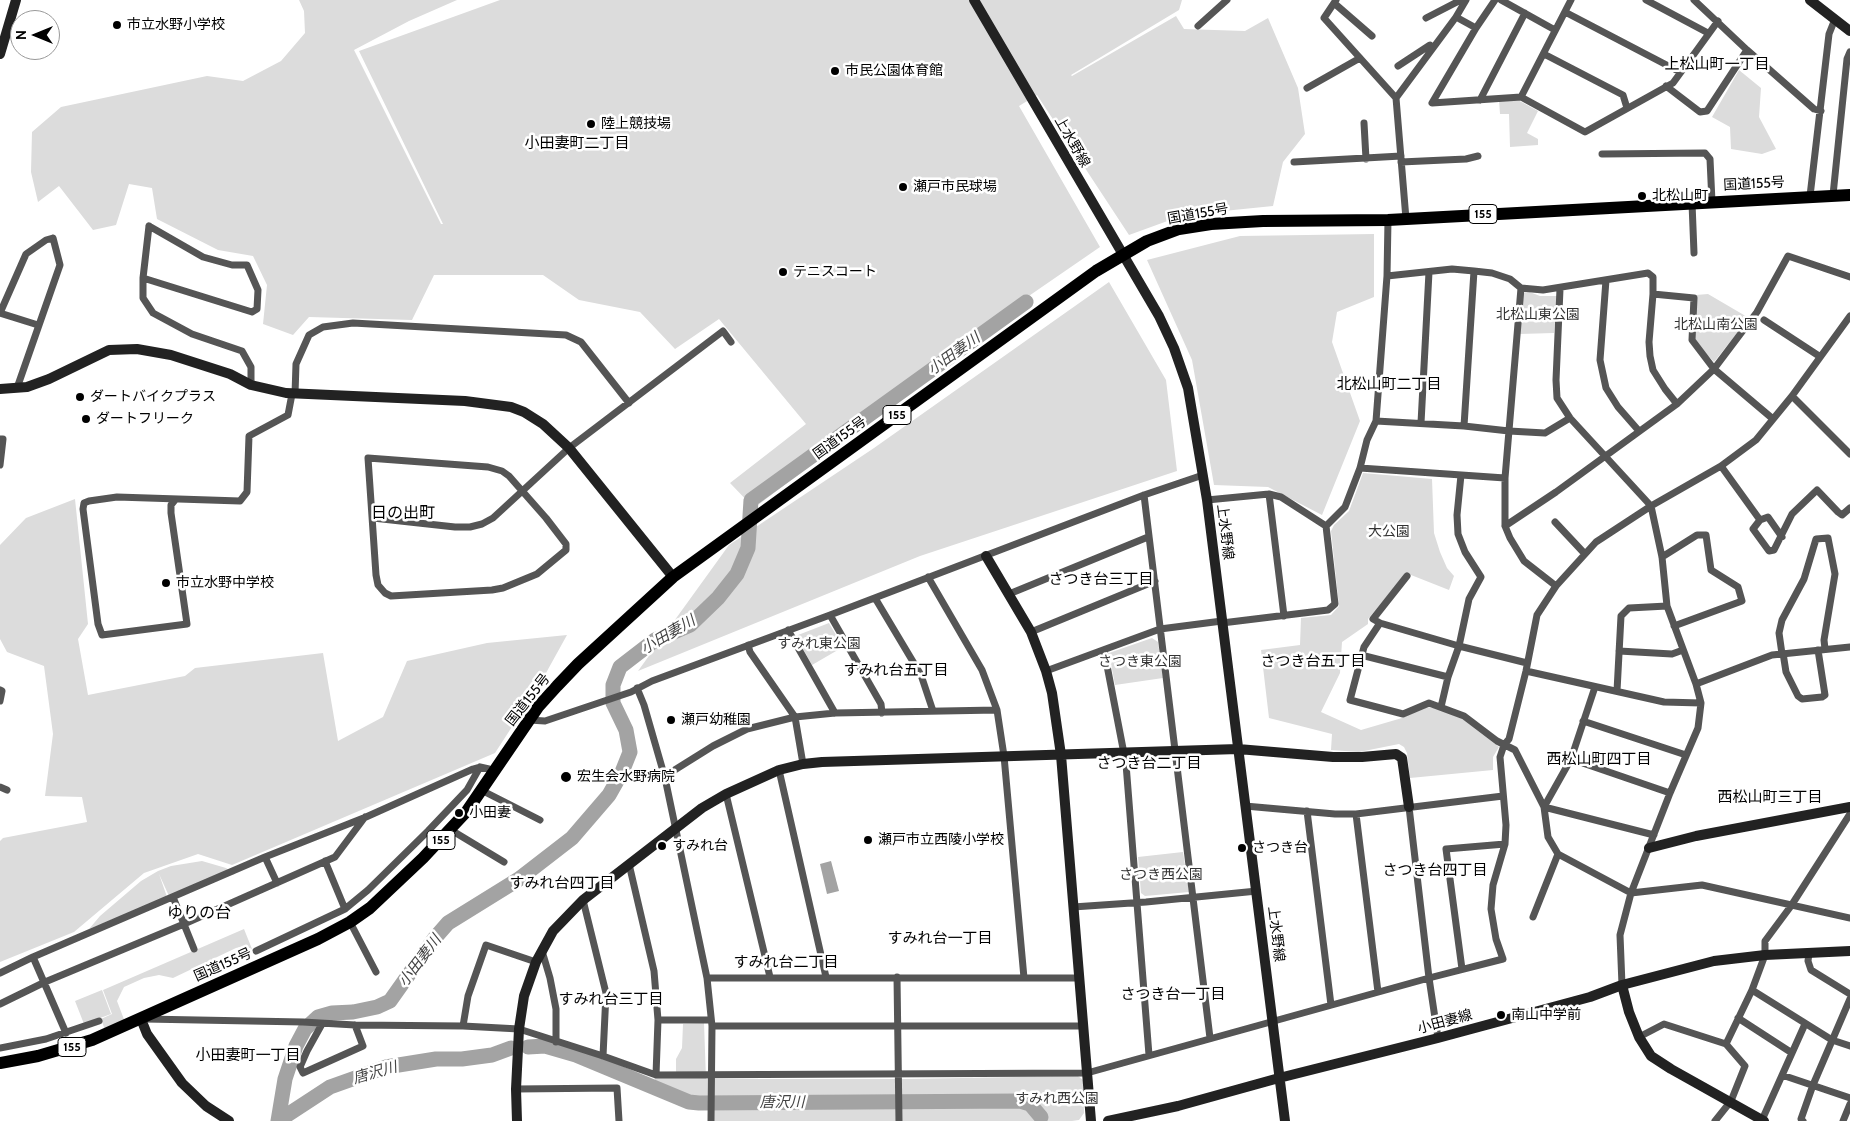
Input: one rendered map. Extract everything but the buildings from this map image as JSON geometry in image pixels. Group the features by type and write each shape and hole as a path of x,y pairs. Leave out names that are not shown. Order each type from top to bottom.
{"highway":[{"name":"国道155号","path":"0,1063 38,1056 71,1047 141,1019 318,939 350,922 370,908 451,830 483,791 538,707 578,664 673,577 1096,271 1147,241 1179,230 1211,224 1263,221 1388,220 1850,195"}],"street":[{"path":"0,54 16,0"},
{"name":"上水野線","path":"974,0 1159,316 1174,348 1188,388 1207,500 1285,1121"},
{"path":"1198,26 1227,0"},
{"path":"1396,98 1456,17 1463,0"},
{"path":"1426,18 1463,0"},
{"path":"1495,0 1476,28 1432,103 1521,97 1586,132 1672,83 1718,21"},
{"path":"1501,0 1555,30"},
{"path":"1521,97 1571,0"},
{"path":"1646,0 1708,32"},
{"path":"1694,0 1814,109 1821,111"},
{"path":"1810,0 1850,31"},
{"path":"1372,36 1335,2 1324,18 1396,98 1406,219"},
{"path":"1565,12 1680,72"},
{"path":"1480,100 1525,13"},
{"path":"1456,17 1476,28"},
{"path":"1810,196 1829,34 1835,19"},
{"path":"1398,66 1430,45 1433,48"},
{"path":"1666,86 1700,112 1707,111 1747,50"},
{"path":"1833,195 1847,58 1850,52"},
{"path":"1544,54 1623,95 1627,108"},
{"path":"1307,88 1360,58"},
{"path":"1364,123 1366,159"},
{"path":"1602,154 1705,153 1710,159 1712,202"},
{"path":"1294,162 1366,159 1466,159 1478,156"},
{"path":"1692,203 1694,252"},
{"path":"1326,526 1345,507 1376,421 1387,276 1388,220"},
{"path":"144,278 252,312 257,309 258,290 247,265 232,265 203,258 149,226 144,278 143,298 153,313 192,334 242,351 251,367 251,385"},
{"path":"17,388 60,265 53,238 46,240 26,254 0,313 38,325"},
{"path":"1505,526 1556,492 1677,404 1714,369 1757,312 1788,256 1850,277"},
{"path":"1387,276 1452,270 1474,271 1492,273 1510,279 1521,288 1543,290 1560,289 1648,273 1653,277 1649,342 1650,356 1654,370 1665,390 1677,404"},
{"path":"1464,426 1474,271"},
{"path":"1421,423 1429,272"},
{"path":"1606,280 1600,360 1606,388 1618,407 1640,431"},
{"path":"1521,288 1505,478 1505,526 1524,561 1556,586"},
{"path":"1560,289 1557,398 1570,418 1651,506 1662,557 1667,606 1696,684 1701,703 1698,728 1631,893 1620,935 1622,985 1629,1012 1639,1038 1651,1056 1763,1120 1805,1024"},
{"path":"1653,294 1694,298 1692,340 1714,369 1772,419"},
{"path":"229,1121 206,1106 182,1083 147,1034 141,1019 463,1026 519,1029 656,1075 1087,1073 1503,959 1496,939 1491,910 1493,885 1505,844 1500,757 1504,745 1509,739 1527,667 1537,614 1556,586 1596,542 1651,506 1721,466 1756,440 1792,396 1819,356 1850,316"},
{"path":"1764,320 1819,356"},
{"path":"175,500 171,506 171,513 187,624 102,635 98,624 83,509 84,503 117,497 240,501 247,492 249,436 288,415 293,394 296,364 309,335 323,327 353,323 566,335 581,342 629,403"},
{"path":"372,518 470,527 482,524 492,518 569,448 723,331 731,342"},
{"path":"0,389 27,387 49,379 108,350 137,348 171,355 230,374 251,385 293,394 465,401 503,406 524,412 543,424 569,448 673,577"},
{"path":"1792,396 1850,454"},
{"path":"1376,421 1545,433 1570,418"},
{"path":"0,439 3,438 0,465"},
{"path":"368,458 495,468 509,476 522,491 566,544 566,550 537,574 515,584 492,590 391,596 385,593 378,585 372,518 368,458"},
{"path":"1721,466 1760,520"},
{"path":"1360,468 1505,478"},
{"path":"529,720 546,721 607,701 652,681 986,556 1144,494 1203,475"},
{"path":"1441,707 1448,677 1459,646 1469,599 1481,577 1465,552 1458,534 1457,515 1461,475"},
{"path":"1782,536 1768,517 1760,520 1753,529 1770,551 1774,550 1782,536 1792,514 1816,490 1842,515 1850,508"},
{"path":"1144,494 1210,1038"},
{"path":"1207,500 1269,494 1281,497 1326,526"},
{"path":"1269,494 1284,616"},
{"path":"1555,522 1586,554"},
{"path":"1046,671 1160,629 1328,610 1334,604 1326,526"},
{"path":"1662,557 1697,536 1706,535 1711,570 1738,587 1742,601 1674,626"},
{"path":"1009,594 1148,537"},
{"path":"1828,538 1835,574 1822,649 1825,695 1802,699 1798,696 1786,672 1782,654 1779,633 1782,620 1804,580 1816,539 1828,538"},
{"path":"986,556 1031,632 1052,693 1061,754 1091,1121"},
{"path":"1407,576 1373,619 1380,623 1595,686 1664,702 1701,703"},
{"path":"928,577 982,670 996,710 1004,756 1024,978"},
{"path":"1031,632 1155,581"},
{"path":"875,598 921,675 932,711"},
{"path":"1616,691 1621,616 1629,608 1667,606"},
{"path":"830,615 881,704 882,713"},
{"path":"1380,623 1364,647 1350,700 1402,714 1429,703 1464,716 1504,745 1515,750 1544,807 1548,837 1558,854 1631,893 1702,885 1850,918"},
{"path":"788,630 835,713"},
{"path":"748,645 750,652 795,717 803,764"},
{"path":"1696,684 1772,655 1850,647"},
{"path":"1104,650 1124,754 1138,902 1149,1055"},
{"path":"1619,651 1672,654 1683,650"},
{"path":"1361,655 1448,677"},
{"path":"1544,807 1571,759 1595,686"},
{"path":"0,690 2,691 0,701"},
{"path":"634,690 644,705 665,778 707,978 711,1023 711,1121"},
{"path":"665,778 713,746 747,729 795,717 835,713 996,710"},
{"path":"1583,722 1686,754"},
{"path":"517,1121 516,1089 519,1029 524,996 536,962 553,931 583,900 676,827 726,794 779,770 803,764 1238,749 1332,757 1396,754 1402,758 1438,1038"},
{"path":"1571,759 1670,793"},
{"path":"256,951 345,909 368,890 467,790 480,767"},
{"path":"0,972 33,956 265,857 366,816 473,768 489,769 493,775"},
{"path":"779,770 826,977"},
{"path":"483,791 540,820"},
{"path":"726,794 770,977"},
{"path":"1246,806 1335,814 1356,814 1503,796"},
{"path":"1649,848 1696,836 1850,806"},
{"path":"1544,807 1654,836"},
{"path":"1307,811 1330,1005"},
{"path":"1356,814 1378,992"},
{"path":"1726,1044 1752,990 1765,955 1765,941 1791,906 1850,814"},
{"path":"0,1004 45,982 184,924 335,857 366,816"},
{"path":"451,830 504,862"},
{"path":"1462,970 1446,849 1505,844"},
{"path":"1533,917 1558,854"},
{"path":"265,857 276,883"},
{"path":"326,861 345,909"},
{"path":"629,864 654,971 658,1020 656,1075"},
{"path":"1073,907 1257,891"},
{"path":"173,897 194,949"},
{"path":"583,900 606,993 603,1056"},
{"path":"350,922 376,972"},
{"path":"463,1026 468,996 486,945 536,962"},
{"path":"542,950 556,1009 556,1042"},
{"name":"小田妻線","path":"1108,1121 1178,1106 1279,1078 1438,1038 1590,997 1622,985 1714,961 1765,955 1850,951"},
{"path":"1809,953 1808,961 1811,970 1850,994"},
{"path":"33,956 66,1033"},
{"path":"897,977 899,1121"},
{"path":"707,978 1079,978"},
{"path":"1752,990 1832,1040 1850,1046"},
{"path":"1804,1121 1802,1118 1813,1086 1850,1000"},
{"path":"1738,1018 1792,1053"},
{"path":"658,1020 898,1027 1083,1026"},
{"path":"0,1048 36,1042 99,1021"},
{"path":"321,1024 300,1067 303,1074 363,1046 355,1025"},
{"path":"1639,1038 1664,1024 1726,1044 1745,1066 1731,1102 1715,1121"},
{"path":"1782,1075 1850,1098"},
{"path":"516,1089 617,1088 619,1121"},
{"path":"1843,1121 1850,1104"}],"green space":[{"path":"299,0 457,0 409,21 354,50 441,224 443,224 359,51 500,0 1182,0 1179,10 1071,75 1176,16 1184,29 1245,31 1268,18 1298,88 1305,134 1283,162 1273,206 1184,215 1129,235 1037,95 1019,106 1100,247 991,322 935,371 754,508 730,483 806,424 719,319 675,349 640,312 579,300 543,275 434,275 412,320 309,317 293,335 263,324 267,285 253,256 218,250 157,219 152,188 129,184 116,225 93,230 59,186 38,202 31,172 32,132 61,107 207,76 243,81 281,61 305,33 304,11"},
{"path":"1739,70 1761,88 1759,117 1776,149 1762,154 1731,149 1730,127 1712,117"},
{"path":"1516,99 1538,111 1527,133 1538,139 1538,145 1510,147 1509,114 1500,114 1499,100"},
{"path":"1374,234 1374,297 1337,312 1332,342 1360,421 1322,515 1268,487 1214,485 1192,360 1147,260 1240,236"},
{"path":"1109,282 1166,380 1177,471 920,556 638,671 729,545 874,448"},
{"name":"北松山東公園","path":"1527,291 1540,296 1557,296 1554,333 1519,334 1522,295"},
{"name":"北松山南公園","path":"1708,294 1749,318 1714,362 1693,339 1696,295"},
{"name":"大公園","path":"1363,473 1432,479 1434,533 1447,568 1454,576 1449,590 1406,573 1368,619 1368,624 1342,642 1340,673 1321,712 1361,730 1402,718 1425,707 1436,708 1461,718 1499,747 1493,757 1493,770 1410,778 1407,753 1404,747 1399,744 1359,752 1331,750 1332,734 1269,718 1261,650 1300,645 1301,618 1331,615 1339,606 1331,531 1334,525 1349,511"},
{"path":"75,499 88,624 78,639 88,695 185,676 195,668 323,653 338,741 383,717 407,661 487,643 567,635 541,682 495,753 232,865 198,854 144,873 74,932 0,962 0,841 3,838 87,822 82,797 45,796 53,734 44,666 7,652 0,639 0,545 26,518"},
{"name":"すみれ東公園","path":"829,623 843,647 812,665 797,638 798,635"},
{"name":"さつき東公園","path":"1152,638 1158,642 1163,678 1115,685 1109,653"},
{"name":"さつき西公園","path":"1183,852 1189,892 1145,896 1141,893 1138,857"},
{"path":"202,861 226,868 235,874 169,896 159,874 167,897 89,929 100,916 141,881 171,866"},
{"path":"244,929 252,949 244,946 236,948 173,978 159,975 144,978 124,987 117,1001 125,1022 105,1030 101,1019 112,1014 103,990"},
{"path":"102,990 111,1014 84,1024 75,1001"},
{"name":"すみれ西公園","path":"704,1023 706,1079 904,1079 1078,1076 1083,1080 1084,1113 1079,1120 1072,1121 714,1121 714,1101 693,1101 654,1085 655,1078 676,1078 676,1059 682,1048 683,1024"}],"shaded area":[{"path":"831,861 839,891 827,894 820,864"}],"waterway":[{"name":"小田妻川","path":"278,1121 285,1079 296,1046 305,1029 318,1017 332,1013 353,1012 377,1007 390,1001 434,939 448,923 519,879 572,838 609,795 622,772 630,752 626,730 613,703 613,685 620,667 655,640 690,625 718,598 737,574 748,548 751,500 1026,302"},
{"name":"唐沢川","path":"528,1047 545,1046 576,1055 689,1102 1020,1101 1030,1104 1041,1117"},
{"name":"唐沢川","path":"278,1121 330,1087 386,1067 436,1059 462,1059 492,1055 511,1048"}],"place":[{"name":"市立水野小学校","path":"117,25"},
{"name":"市民公園体育館","path":"835,71"},
{"name":"陸上競技場","path":"591,124"},
{"name":"瀬戸市民球場","path":"903,187"},
{"name":"北松山町","path":"1642,196"},
{"name":"テニスコート","path":"783,272"},
{"name":"ダートバイクプラス","path":"80,397"},
{"name":"ダートフリーク","path":"86,419"},
{"name":"市立水野中学校","path":"166,583"},
{"name":"瀬戸幼稚園","path":"671,720"},
{"name":"宏生会水野病院","path":"566,777"},
{"name":"小田妻","path":"459,813"},
{"name":"瀬戸市立西陵小学校","path":"868,840"},
{"name":"すみれ台","path":"662,846"},
{"name":"さつき台","path":"1242,848"},
{"name":"南山中学前","path":"1501,1015"}],"district":[{"name":"上松山町一丁目","path":"1717,65"},
{"name":"小田妻町二丁目","path":"577,144"},
{"name":"北松山町二丁目","path":"1389,385"},
{"name":"日の出町","path":"403,513"},
{"name":"さつき台三丁目","path":"1101,580"},
{"name":"さつき台五丁目","path":"1313,662"},
{"name":"すみれ台五丁目","path":"896,671"},
{"name":"西松山町四丁目","path":"1599,760"},
{"name":"さつき台二丁目","path":"1149,764"},
{"name":"西松山町三丁目","path":"1770,798"},
{"name":"さつき台四丁目","path":"1435,871"},
{"name":"すみれ台四丁目","path":"562,884"},
{"name":"ゆりの台","path":"199,913"},
{"name":"すみれ台一丁目","path":"940,939"},
{"name":"すみれ台二丁目","path":"786,963"},
{"name":"さつき台一丁目","path":"1173,995"},
{"name":"すみれ台三丁目","path":"611,1000"},
{"name":"小田妻町一丁目","path":"248,1056"}]}
